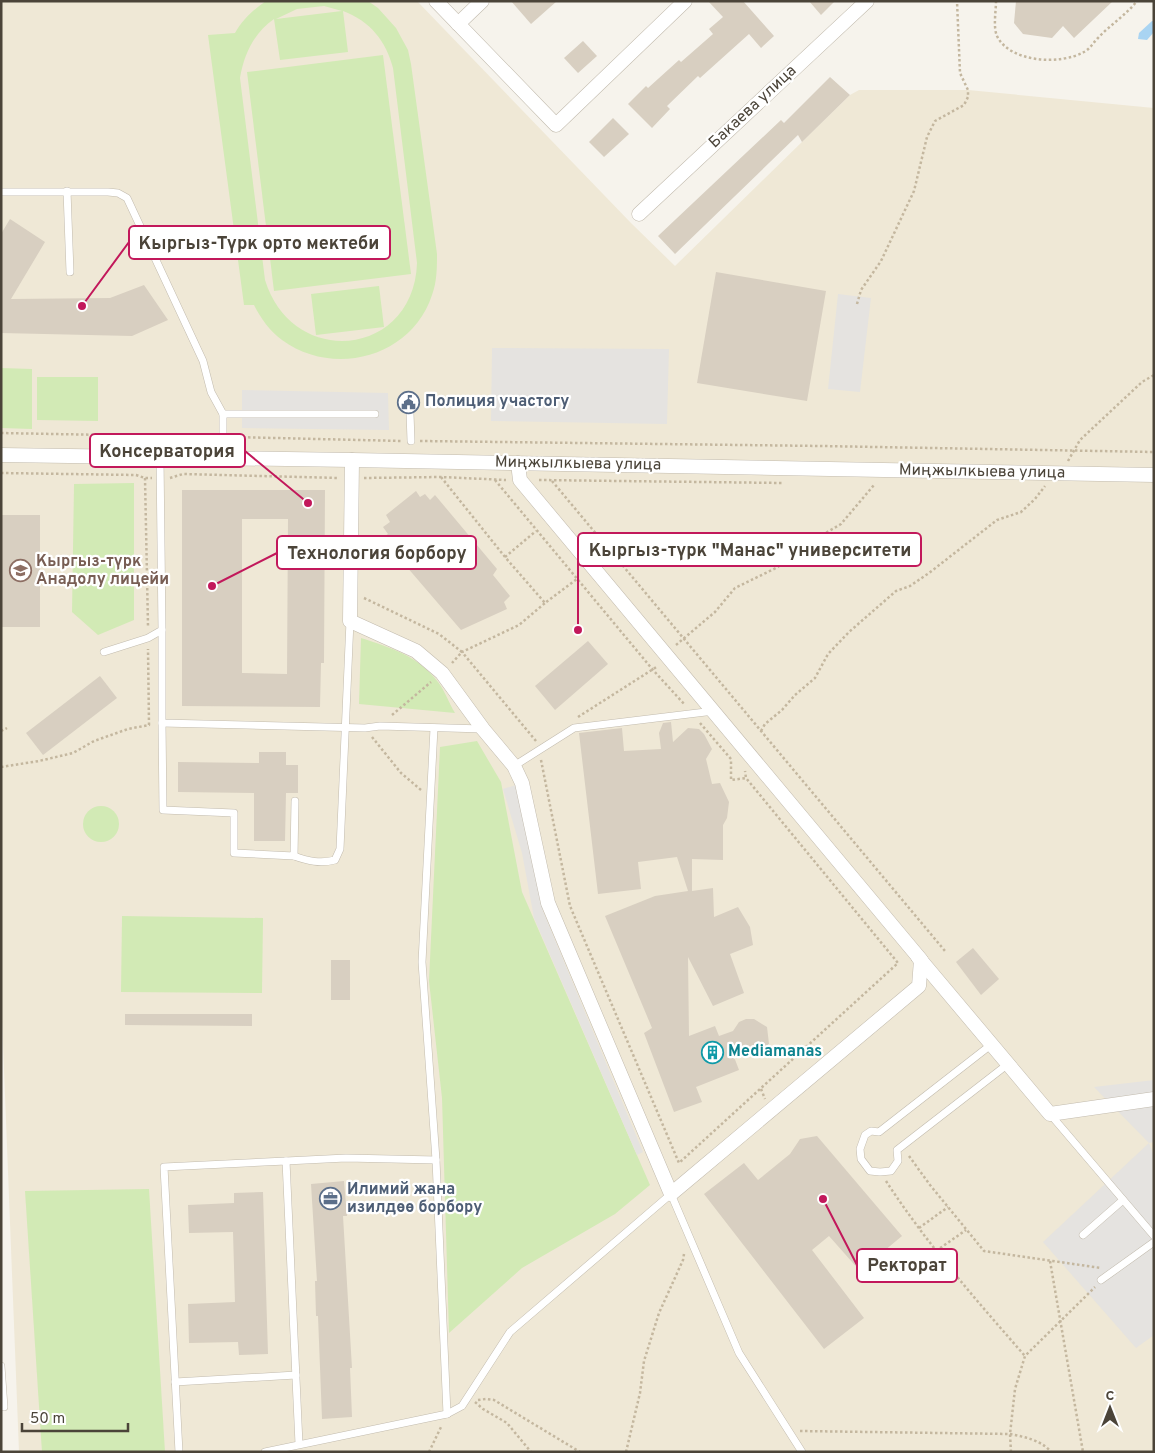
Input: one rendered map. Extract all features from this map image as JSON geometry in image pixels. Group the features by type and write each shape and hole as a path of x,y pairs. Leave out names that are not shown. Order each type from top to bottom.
{"street":[{"path":"436,1 556,125 685,1"},
{"path":"458,24 482,1"},
{"name":"Бакаева улица","path":"639,214 867,1"},
{"name":"Миңжылкыева улица","path":"1,455 1154,475"},
{"path":"352,460 350,621 416,651 442,673 482,729 514,766 522,783 548,902 672,1194 919,986 921,960 910,947"},
{"path":"518,463 520,480 1050,1114 1154,1100"}],"lane":[{"path":"67,191 70,272"},
{"path":"1,192 108,192 118,193 127,198 202,361 211,392 223,414 223,458"},
{"path":"410,412 411,441"},
{"path":"223,414 375,414"},
{"path":"160,457 163,810 234,813 234,853 294,856 312,862 335,860 340,848 350,621"},
{"path":"104,652 148,638 162,630"},
{"path":"514,766 574,728 714,711"},
{"path":"162,723 482,729"},
{"path":"434,728 422,962 436,1160 447,1414"},
{"path":"294,856 295,801"},
{"path":"992,1044 879,1132 871,1131 865,1135 860,1149 861,1159 870,1171 891,1171 898,1161 897,1150 1008,1064"},
{"path":"1050,1114 1154,1236"},
{"path":"179,1452 164,1167 346,1158 436,1160"},
{"path":"286,1161 299,1444"},
{"path":"265,1452 447,1414 462,1406 510,1332 672,1194 739,1353 802,1452"},
{"path":"1083,1235 1123,1200"},
{"path":"1101,1280 1154,1242"},
{"path":"1,1366 4,1407"},
{"path":"175,1382 296,1375"}],"path":[{"path":"857,304 861,290 881,261 914,191 927,137 935,120 964,105 968,97 968,90 960,73 957,1"},
{"path":"996,1 996,34 1002,45 1021,55 1056,61 1086,51 1098,37 1137,1"},
{"path":"761,731 765,724 815,678 828,654 849,632 896,591 910,586 929,573 997,520 1021,512 1035,499 1049,481 1062,473 1080,440 1142,382 1154,375"},
{"path":"1,433 1154,452"},
{"path":"1,473 136,474 145,478 171,478 182,474 786,484"},
{"path":"441,477 544,602"},
{"path":"1,767 39,762 73,754 94,741 128,729 149,725 145,478"},
{"path":"495,480 653,670 731,759 731,780 746,778 898,963 680,1164 570,906 539,751"},
{"path":"552,481 945,951"},
{"path":"578,717 653,670 669,657 678,642 698,628 715,612 735,588 778,567 791,553 840,524 874,485 865,485"},
{"path":"1034,488 1053,488"},
{"path":"505,557 536,531"},
{"path":"380,726 442,673 462,652 519,625 544,602 578,579"},
{"path":"362,597 439,634 462,652 537,743"},
{"path":"1,731 7,728"},
{"path":"365,728 401,773 430,798"},
{"path":"902,1146 930,1185 984,1251 1116,1270"},
{"path":"880,1172 902,1206 936,1251 1025,1356"},
{"path":"919,1228 948,1208"},
{"path":"936,1251 966,1229"},
{"path":"626,1452 640,1394 644,1361 659,1313 684,1260 688,1233"},
{"path":"1050,1261 1059,1322 1083,1452"},
{"path":"1011,1452 1010,1434 1014,1389 1025,1356 1101,1280"},
{"path":"531,1452 507,1423 482,1409 474,1401 494,1400 580,1452"},
{"path":"429,1452 447,1414"},
{"path":"788,1431 1010,1434 1029,1438 1048,1448 1051,1452"}],"shaded area":[{"path":"1,1 417,1 631,223 675,266 850,95 859,90 968,90 1154,108 1154,1452 19,1452 1,993"},
{"path":"838,294 871,298 860,392 828,389"},
{"path":"492,348 669,349 667,424 491,421"},
{"path":"242,390 388,393 389,430 242,428"},
{"path":"522,783 543,911 643,1152 637,1155 534,918 522,853 503,789"},
{"path":"1154,1080 1154,1142 1149,1143 1094,1087"},
{"path":"1149,1143 1154,1156 1154,1335 1136,1348 1043,1242"}],"green space":[{"path":"266,1 368,1 378,8 396,28 408,50 437,254 436,280 434,290 422,316 407,334 389,347 369,355 347,359 325,358 303,352 274,333 254,305 244,305 208,35 235,33 245,19","holes":["324,6 342,11 276,19 297,9","343,11 361,20 376,33 386,49 393,68 417,263 411,294 396,318 375,333 350,340 325,339 300,329 279,309 265,280 240,78 244,61 251,45 261,31 274,19 280,60 348,52"]},
{"path":"383,55 411,274 274,291 247,72"},
{"path":"379,286 384,327 316,335 311,294"},
{"path":"1,368 32,369 32,429 1,428"},
{"path":"37,377 98,377 98,421 37,420"},
{"path":"134,483 134,620 98,635 72,612 74,484"},
{"path":"361,638 394,649 422,666 440,686 455,713 359,704"},
{"path":"477,741 501,782 522,892 650,1185 615,1214 522,1268 449,1333 442,1098 429,981 440,747"},
{"path":"101,806 108,807 114,811 118,817 118,831 114,837 108,841 101,842 94,841 88,837 84,831 83,824 84,817 88,811 94,807"},
{"path":"122,916 263,918 262,993 121,992"},
{"path":"149,1189 165,1452 42,1452 25,1191"}],"water":[{"path":"1154,21 1154,32 1147,40 1138,39 1139,33"}],"building":[{"path":"511,1 557,1 531,24"},
{"path":"708,1 743,1 774,36 761,48 749,34 700,78 698,76 667,106 670,109 652,128 628,104 646,86 648,88 679,60 681,62 713,34 709,29 723,17"},
{"path":"809,1 835,1 821,15"},
{"path":"1016,1 1113,1 1074,38 1063,26 1052,38 1023,34 1014,23"},
{"path":"583,41 597,56 578,73 564,58"},
{"path":"830,77 850,95 802,142 798,135 675,254 658,236 781,120 784,123"},
{"path":"613,118 629,134 604,157 589,142"},
{"path":"10,219 45,242 11,299 110,298 144,285 168,320 132,336 1,333 1,234"},
{"path":"716,272 826,291 807,401 697,383"},
{"path":"182,490 325,490 324,663 321,663 320,707 182,706","holes":["242,519 288,519 287,674 242,673"]},
{"path":"416,491 420,497 425,494 430,500 435,495 497,569 493,575 510,596 504,602 507,609 461,630 382,538 388,534 383,527 390,522 386,515"},
{"name":"Кыргыз-түрк Анадолу лицейи","path":"1,515 40,515 40,627 1,627"},
{"path":"588,641 608,664 555,710 535,686"},
{"path":"100,676 117,698 43,755 26,733"},
{"path":"671,722 673,742 688,728 699,729 704,734 712,749 706,759 712,784 720,783 729,802 727,818 723,825 723,860 692,859 692,891 713,888 714,917 738,907 750,927 753,945 730,954 744,993 713,1006 688,957 689,1036 715,1026 719,1036 733,1031 739,1022 746,1019 754,1019 767,1027 769,1044 756,1053 731,1049 739,1070 696,1087 702,1102 674,1112 644,1033 652,1028 605,916 655,896 688,891 677,857 638,862 641,889 598,894 579,733 622,728 624,751 661,749 659,733 663,723"},
{"path":"259,752 286,752 286,765 298,765 298,793 286,793 285,841 254,841 254,793 178,792 178,762 259,763"},
{"path":"973,948 999,979 981,995 956,962"},
{"path":"331,960 350,960 350,1000 331,1000"},
{"path":"125,1014 252,1014 252,1026 125,1025"},
{"path":"817,1136 902,1236 860,1271 829,1236 812,1250 864,1318 824,1349 704,1194 744,1163 758,1180 790,1154 800,1139"},
{"path":"344,1181 347,1216 343,1216 352,1368 350,1368 352,1417 322,1419 311,1184"},
{"path":"263,1192 268,1354 239,1355 238,1342 189,1343 188,1304 235,1302 233,1232 189,1233 188,1205 234,1203 234,1193"}],"place":[{"name":"Кыргыз-Түрк орто мектеби","path":"82,306"},
{"name":"Полиция участогу","path":"409,402"},
{"name":"Консерватория","path":"308,503"},
{"name":"Кыргыз-түрк Анадолу лицейи","path":"20,571"},
{"name":"Технология борбору","path":"212,586"},
{"name":"Кыргыз-түрк \"Манас\" университети","path":"578,630"},
{"name":"Mediamanas","path":"712,1052"},
{"name":"Илимий жана изилдөө борбору","path":"331,1199"},
{"name":"Ректорат","path":"823,1199"}]}
